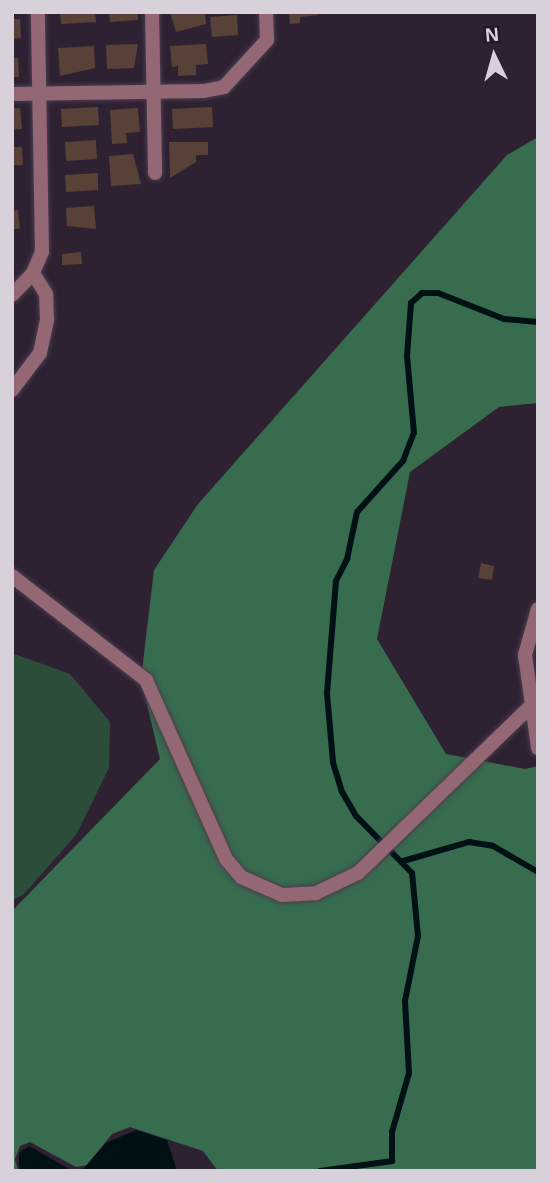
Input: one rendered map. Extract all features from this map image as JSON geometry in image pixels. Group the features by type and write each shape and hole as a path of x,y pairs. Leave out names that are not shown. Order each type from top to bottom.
{"street":[{"path":"12,295 33,274 42,252 38,12"},
{"path":"152,12 155,173"},
{"path":"12,94 204,91 224,86 267,40 266,12"},
{"path":"12,390 40,353 47,320 46,294 33,274"},
{"path":"12,576 146,680 213,834 241,877 282,895 316,893 339,886 376,856 535,701"},
{"path":"538,609 525,642 535,701 538,748"}],"green space":[{"path":"538,137 538,403 499,407 410,472 377,639 446,754 525,769 538,766 538,1171 218,1171 203,1151 130,1127 112,1134 87,1165 76,1167 30,1142 20,1146 15,1159 18,1171 12,1171 12,911 160,759 141,679 154,570 198,504 507,155"},
{"path":"12,653 70,674 110,722 109,768 76,835 24,894 12,901"}],"shaded area":[{"path":"136,1130 167,1140 177,1171 21,1171 19,1166 19,1153 29,1146 69,1169 83,1169 106,1143"}],"building":[{"path":"60,12 95,12 96,22 61,24"},
{"path":"109,12 138,12 138,20 110,22"},
{"path":"170,12 205,12 206,24 176,32"},
{"path":"289,12 317,12 318,15 300,17 300,23 290,24"},
{"path":"237,15 238,35 212,37 210,17"},
{"path":"12,19 20,19 21,38 12,39"},
{"path":"138,44 134,68 107,69 106,45"},
{"path":"206,44 208,64 196,65 196,75 178,76 178,66 172,67 170,46"},
{"path":"94,46 95,68 60,76 58,48"},
{"path":"12,58 18,58 19,77 12,77"},
{"path":"98,107 99,125 62,127 61,109"},
{"path":"212,107 213,127 173,129 172,109"},
{"path":"12,108 20,108 22,129 12,130"},
{"path":"138,108 140,132 126,133 127,143 112,144 110,110"},
{"path":"96,140 97,159 66,161 65,142"},
{"path":"169,142 208,142 208,155 196,155 196,162 170,178"},
{"path":"12,147 22,147 23,165 12,165"},
{"path":"133,154 141,184 111,186 109,156"},
{"path":"98,173 98,190 66,192 65,175"},
{"path":"94,206 96,229 67,226 66,208"},
{"path":"18,210 20,229 12,229 12,211"},
{"path":"81,252 82,264 62,265 62,254"},
{"path":"481,563 494,566 492,580 478,578"}],"waterway":[{"path":"320,1171 392,1161 392,1132 409,1073 405,1001 418,936 412,873 356,816 342,792 333,762 327,693 336,581 347,559 357,512 403,461 414,433 407,356 411,303 422,293 438,293 504,319 538,322"},
{"path":"403,861 469,842 493,846 538,872"}]}
